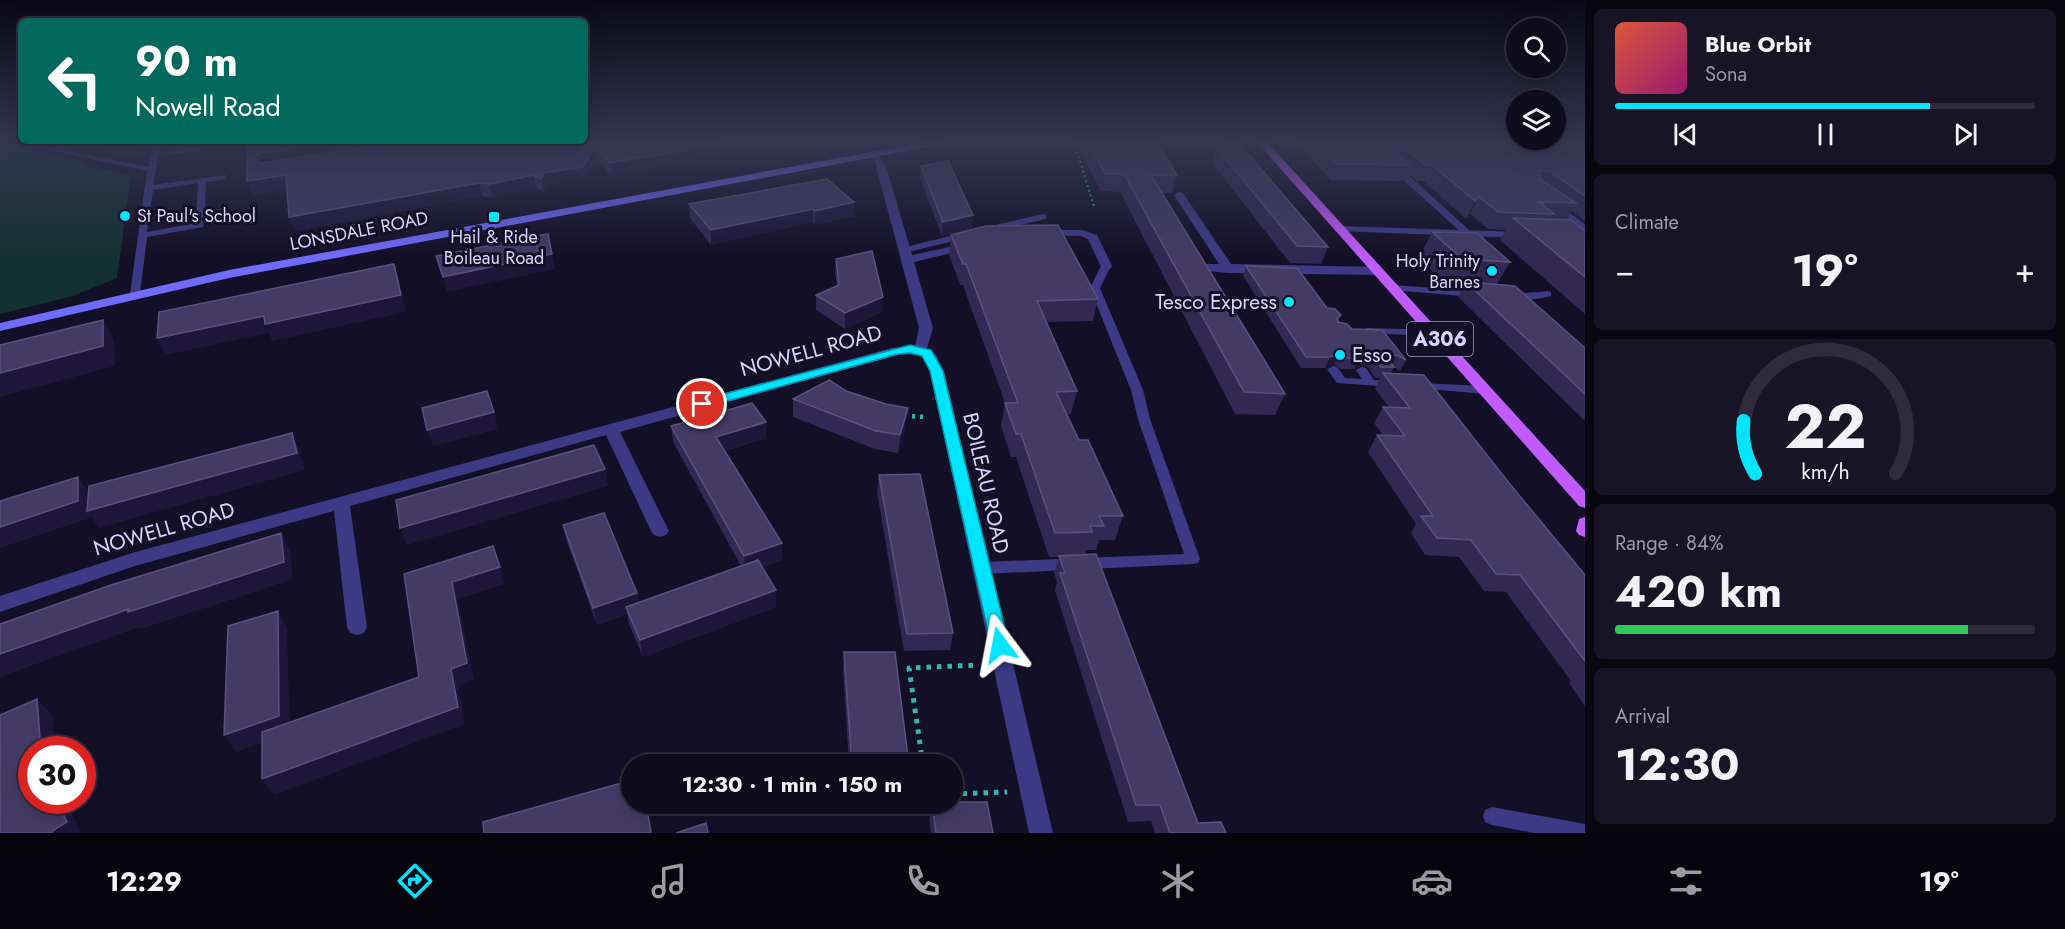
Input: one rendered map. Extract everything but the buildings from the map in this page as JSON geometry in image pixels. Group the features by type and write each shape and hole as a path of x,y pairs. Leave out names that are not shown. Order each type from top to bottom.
{"main road":[{"name":"LONSDALE ROAD","path":"0,327 135,294 240,272 759,181"},
{"name":"A306","path":"1297,181 1585,502"},
{"path":"1585,524 1585,531"}],"street":[{"path":"884,181 926,328 920,350"},
{"path":"1179,195 1210,268 1378,271"},
{"path":"1340,229 1537,236"},
{"path":"905,255 985,242 1021,233 1082,233 1093,237 1106,266"},
{"name":"BOILEAU ROAD","path":"920,350 932,359 948,419 1041,833"},
{"name":"NOWELL ROAD","path":"0,604 132,560 341,502 897,351 920,350"},
{"path":"611,429 660,531"},
{"path":"341,502 357,627"}],"lane":[{"path":"135,294 150,181"},
{"path":"150,188 202,181 200,220"},
{"path":"1409,181 1466,232"},
{"path":"1552,204 1585,228"},
{"path":"144,235 224,211"},
{"path":"905,255 1042,217"},
{"path":"982,568 1193,559 1144,419 1137,390 1095,288 1106,266"},
{"path":"1393,288 1483,294"},
{"path":"1506,296 1533,301 1547,294"},
{"path":"1350,331 1370,336 1435,333"},
{"path":"1333,369 1341,381 1486,390"},
{"path":"1362,370 1371,383"},
{"path":"1392,371 1402,385"},
{"path":"1492,816 1585,833"}],"path":[{"path":"1086,181 1094,206"},
{"path":"897,415 948,419"},
{"path":"921,754 909,668 1004,664"},
{"path":"963,794 1032,791"}],"green space":[{"path":"0,181 130,181 117,278 73,296 0,314"}],"place":[{"name":"St Paul's School","path":"125,216"},
{"name":"Hail & Ride Boileau Road","path":"494,217"},
{"name":"Holy Trinity Barnes","path":"1492,271"},
{"name":"Tesco Express","path":"1289,302"},
{"name":"Esso","path":"1340,355"}],"route":[{"path":"702,404 897,351 910,349 927,353 937,371 1000,645"}]}
